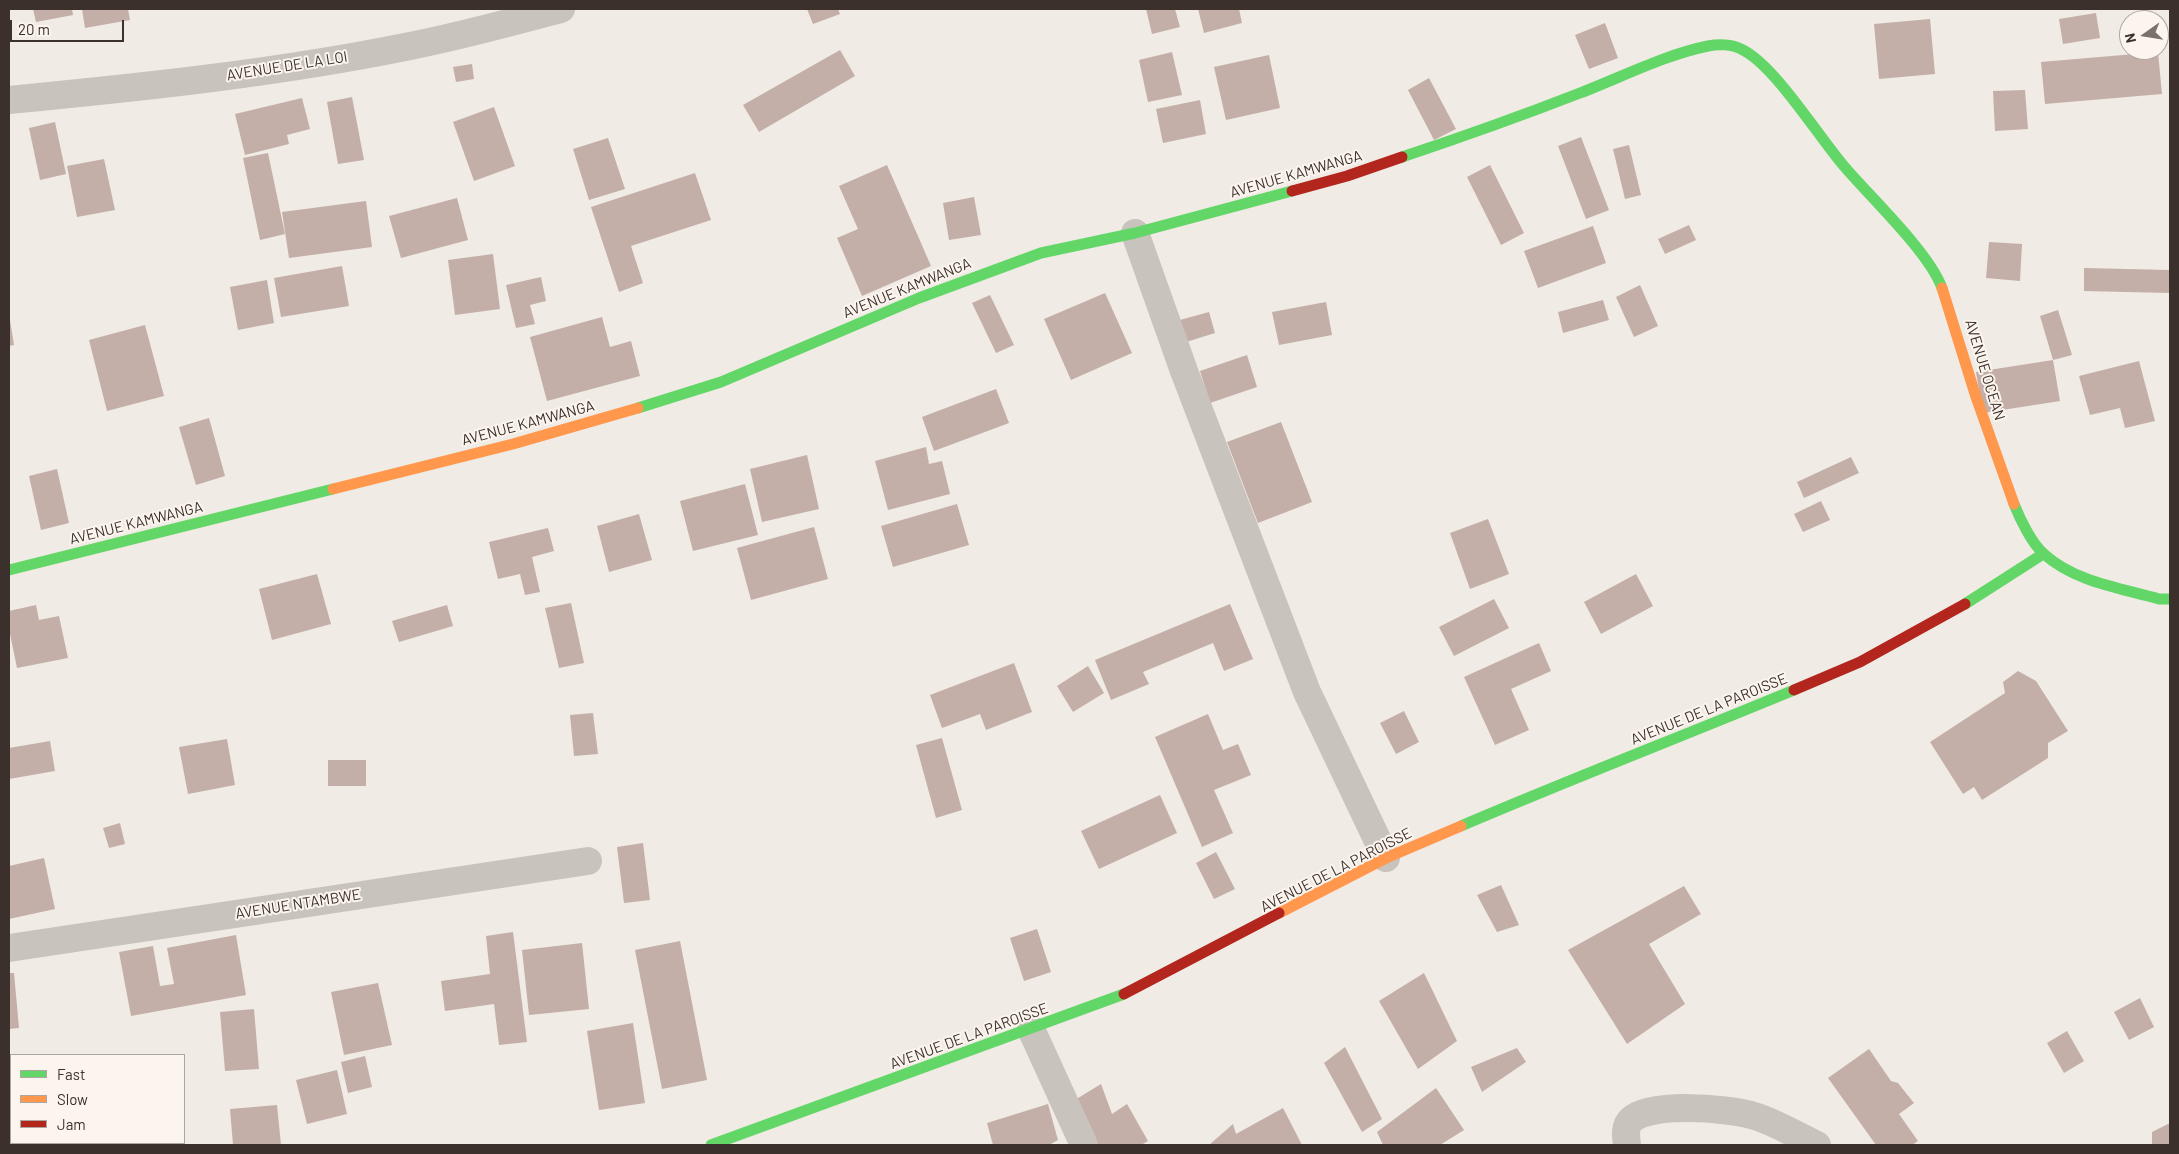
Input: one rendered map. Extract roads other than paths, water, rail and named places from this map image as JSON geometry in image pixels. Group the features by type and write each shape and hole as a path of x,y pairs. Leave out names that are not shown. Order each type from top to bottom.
{"street":[{"name":"AVENUE DE LA LOI","path":"9,100 198,80 300,66 411,46 561,9"},
{"name":"AVENUE KAMWANGA","path":"9,570 504,447 657,403 722,382 983,272 1041,252 1135,234 1347,176 1502,124 1646,65 1709,46 1735,46 1754,56 1771,73 1792,101"},
{"name":"AVENUE OCEAN","path":"1792,101 1842,164 1916,248 1939,279 1954,318 1976,397 2001,471 2021,521 2043,554 2083,578 2149,597 2170,599"},
{"path":"1135,234 1184,371 1306,692 1386,858"},
{"name":"AVENUE DE LA PAROISSE","path":"711,1145 1124,994 1386,858 1576,777 1745,711 1860,662 1973,599 2043,554"},
{"name":"AVENUE NTAMBWE","path":"9,948 588,861"},
{"path":"1031,1029 1084,1145"},
{"path":"1627,1145 1626,1127 1630,1120 1648,1111 1674,1108 1751,1115 1817,1145"}]}
